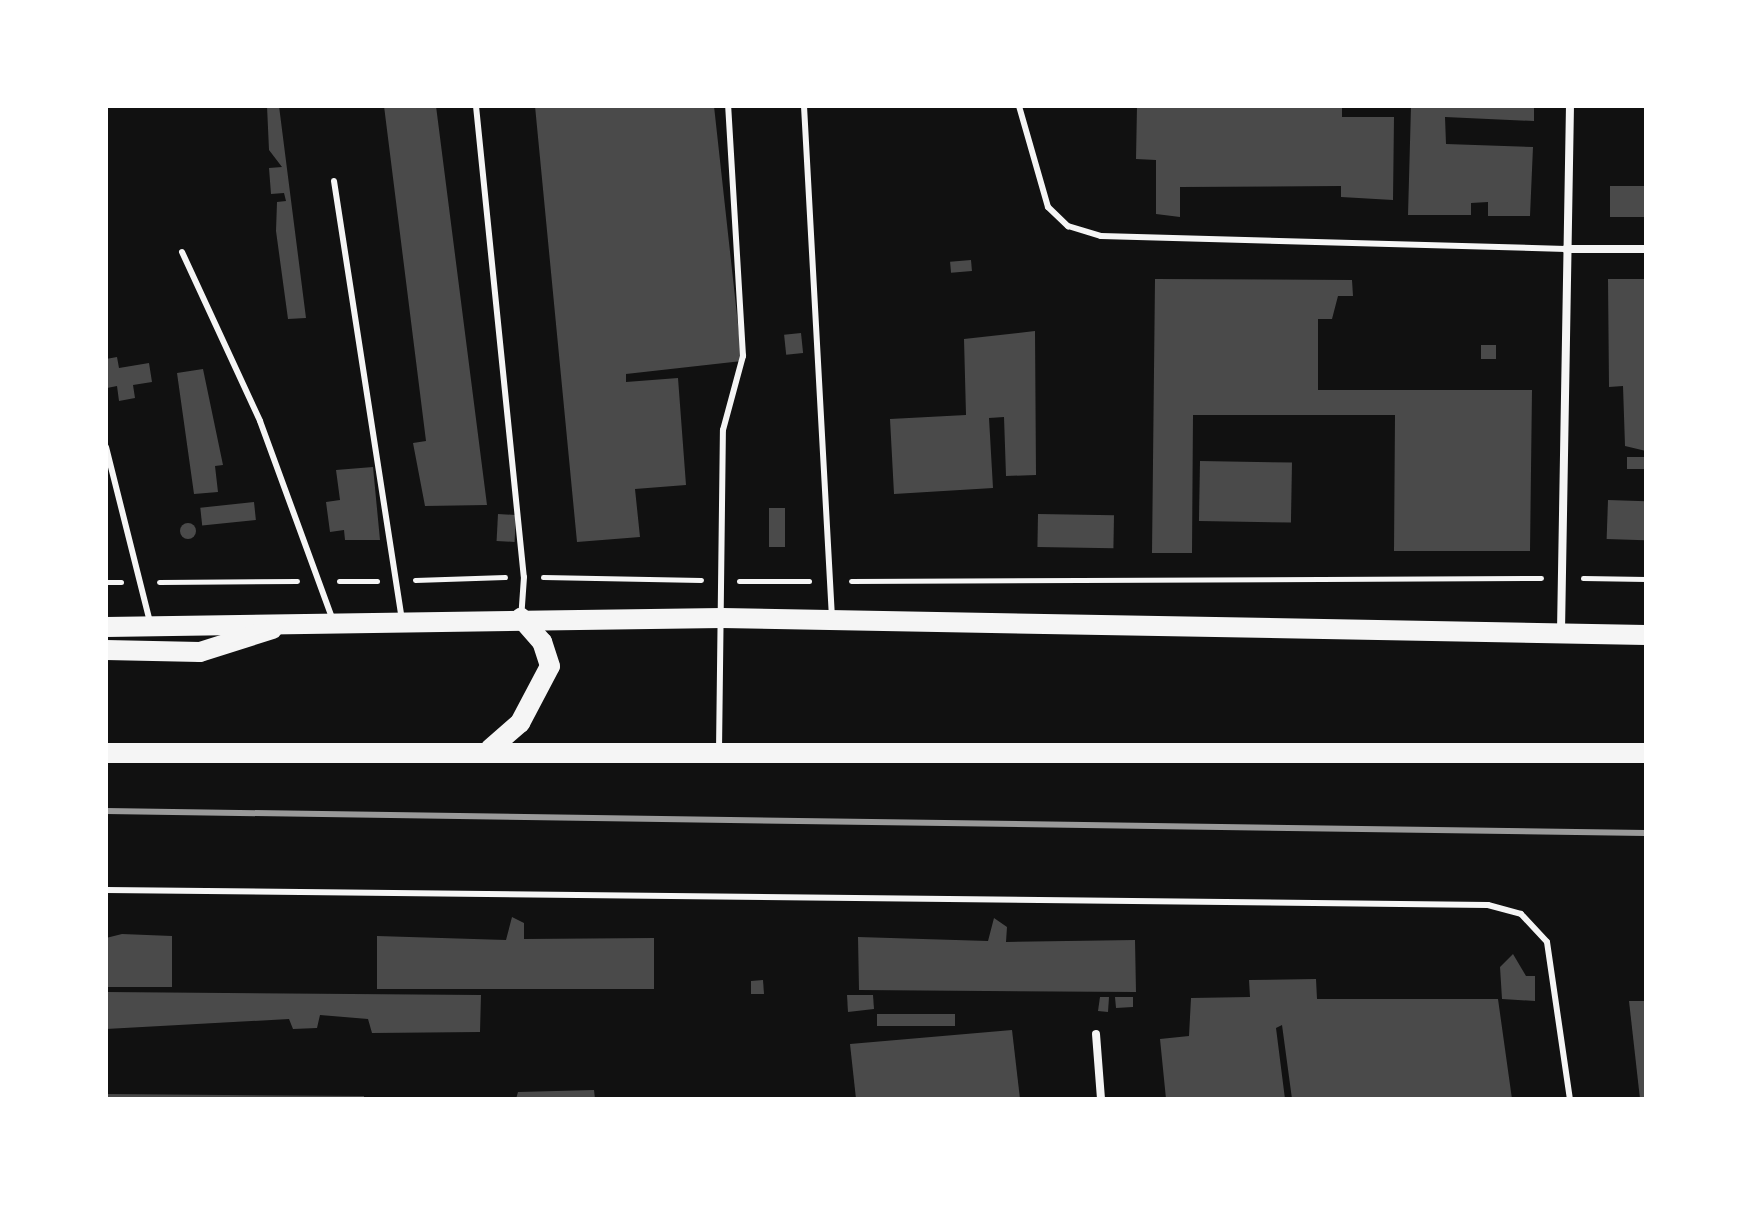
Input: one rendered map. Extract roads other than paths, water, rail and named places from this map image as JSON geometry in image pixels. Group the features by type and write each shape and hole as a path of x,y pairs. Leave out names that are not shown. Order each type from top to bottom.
{"main road":[{"path":"490,749 520,723 550,666 542,642 521,618"},
{"path":"106,627 521,618 722,618 1561,636 1646,635"},
{"path":"106,650 200,652 287,624"},
{"path":"106,753 490,749 719,756 1646,753"}],"street":[{"path":"1561,636 1570,106"},
{"path":"1566,249 1646,249"},
{"path":"1096,1034 1101,1099"}],"lane":[{"path":"476,106 524,577 521,618"},
{"path":"719,756 723,430 743,341 728,106"},
{"path":"804,106 832,619"},
{"path":"1019,106 1048,207 1068,226 1101,236 1566,249"},
{"path":"334,181 402,621"},
{"path":"182,252 260,421 334,622"},
{"path":"106,447 151,626"},
{"path":"106,890 1488,905 1521,914 1547,942 1570,1099"}],"railway":[{"path":"106,811 1646,833"}]}
